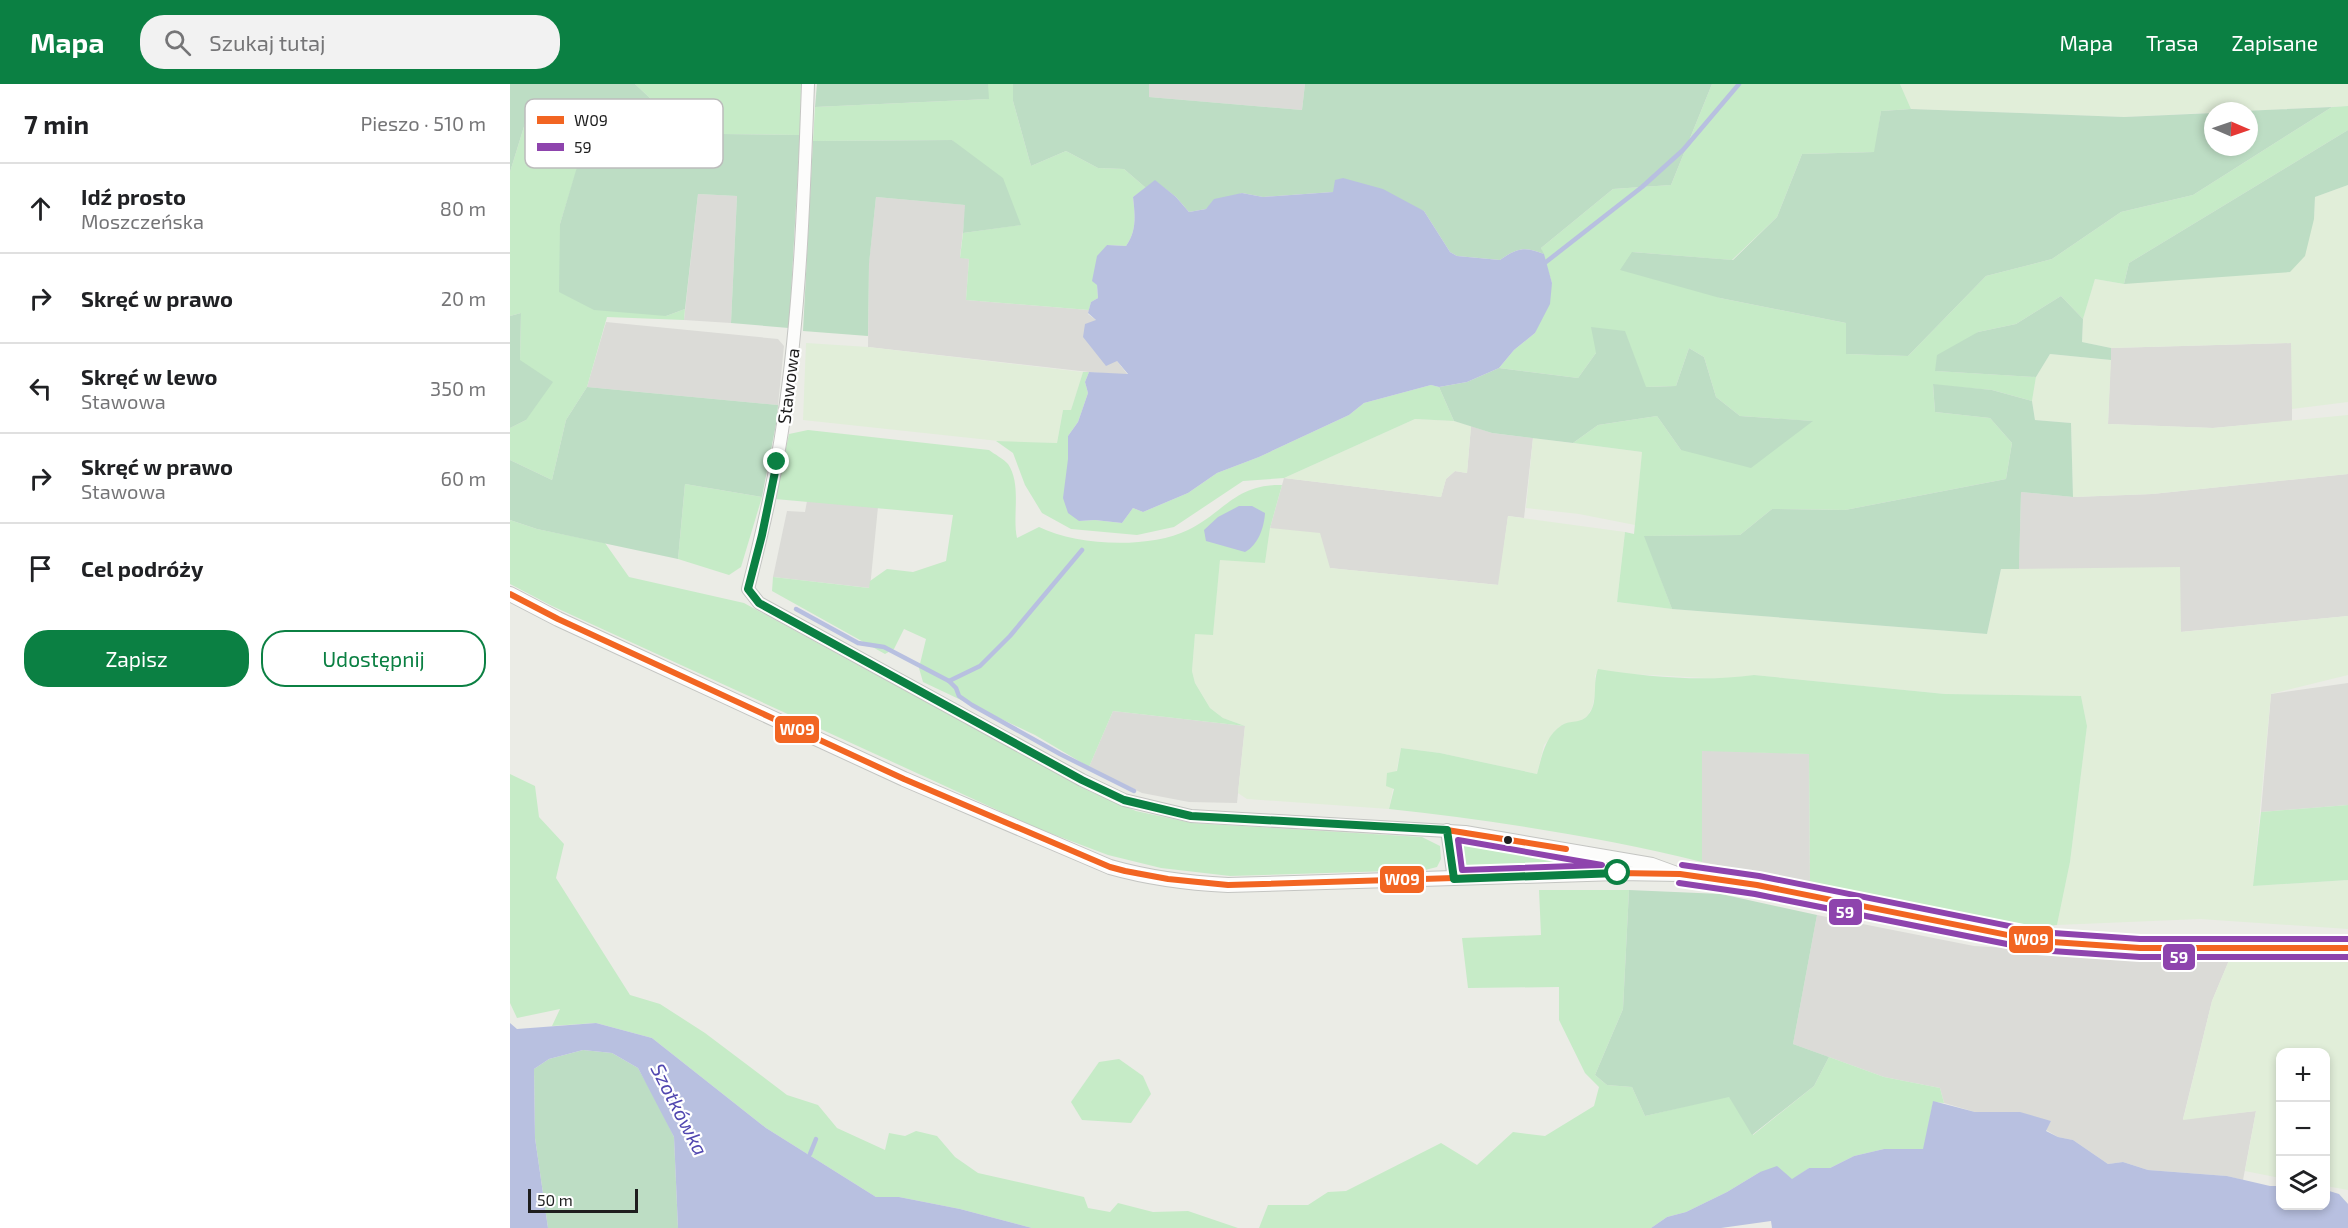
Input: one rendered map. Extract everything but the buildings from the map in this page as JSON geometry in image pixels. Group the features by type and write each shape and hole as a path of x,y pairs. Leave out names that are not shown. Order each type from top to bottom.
{"street":[{"name":"Stawowa","path":"808,84 804,195 784,424 762,535 748,589 759,603 1082,780 1124,800 1191,816 1465,831 1652,864 1680,874"},
{"path":"510,594 558,619 904,779 1119,869 1168,880 1228,885 1618,873 1680,874 1757,885 2038,941 2140,948 2348,948"},
{"path":"1447,830 1454,879"}],"shaded area":[{"path":"1149,84 1305,84 1302,110 1149,97"},
{"path":"698,194 737,196 731,323 684,320"},
{"path":"876,197 966,205 960,257 969,259 966,300 1089,310 1088,314 1096,320 1117,361 1128,375 868,347 869,263"},
{"path":"606,322 778,339 784,346 778,405 587,387"},
{"path":"2292,343 2292,421 2213,428 2108,424 2111,348"},
{"path":"1471,426 1492,433 1533,438 1524,518 1508,516 1499,585 1329,568 1270,528 1284,478 1441,497 1446,479 1455,471 1467,473"},
{"path":"2348,474 2348,616 2180,632 2019,569 2021,492 2073,497 2152,494"},
{"path":"807,501 878,507 870,588 773,577 787,511 805,512"},
{"path":"2348,683 2348,805 2261,812 2271,694"},
{"path":"1113,711 1245,726 1237,803 1189,802 1142,793 1089,767"},
{"path":"1701,750 1809,754 1810,883 1702,862"},
{"path":"1817,915 1974,946 2230,958 2212,1001 2183,1119 2256,1111 2243,1180 2227,1176 2148,1170 2123,1162 2108,1164 2073,1140 2058,1137 2046,1130 2051,1121 1975,1112 1944,1103 1940,1088 1884,1077 1793,1044"}],"green space":[{"path":"510,84 635,84 651,99 525,99 525,123 510,172"},
{"path":"635,84 801,84 800,135 723,134 723,99 651,99"},
{"path":"817,84 988,84 989,99 815,107"},
{"path":"988,84 1013,84 1013,101 1031,166 1066,151 1098,168 1124,169 1146,188 1133,197 1134,229 1126,246 1107,245 1097,285 1098,298 1091,302 1089,310 966,300 969,259 960,258 963,233 1020,225 952,140 813,141 815,107 988,99"},
{"path":"1013,84 1149,84 1149,97 1302,110 1305,84 1712,84 1671,185 1613,189 1541,248 1544,254 1526,249 1511,253 1500,260 1457,256 1450,252 1424,211 1333,192 1263,197 1242,193 1206,209 1189,212 1176,197 1155,181 1146,188 1124,169 1098,168 1066,151 1031,166 1013,101"},
{"path":"1712,84 1900,84 1911,109 1881,111 1875,152 1802,154 1777,217 1732,260 1632,252 1720,298 1846,323 1846,354 1908,356 1986,276 2052,259 2121,212 2193,195 2258,156 2332,107 2348,106 2348,130 2129,263 2124,284 2095,279 2083,319 2061,296 2016,324 1978,332 1936,371 2036,377 2032,401 1992,390 1933,385 1935,412 1990,418 2012,443 2006,479 1845,510 1772,509 1740,535 1645,536 1672,609 1617,602 1625,532 1634,534 1642,452 1573,443 1598,425 1657,416 1681,450 1812,421 1740,416 1716,397 1704,357 1689,348 1676,386 1645,387 1596,353 1578,378 1499,368 1514,350 1535,333 1552,283 1541,248 1613,189 1671,185"},
{"path":"1900,84 2348,84 2348,106 2258,110 2258,102 2204,102 2204,113 2124,117 1911,109"},
{"path":"2332,107 2258,154 2258,110"},
{"path":"1911,109 2124,117 2204,113 2204,156 2255,156 2193,195 2121,212 2052,259 1986,276 1908,356 1846,354 1846,323 1720,298 1620,270 1632,252 1733,260 1777,217 1802,154 1874,152 1881,111"},
{"path":"525,123 525,168 577,168 560,224 666,316 685,309 684,320 607,317 587,387 566,420 552,480 510,460 510,428 526,420 520,360 521,313 510,316 510,172"},
{"path":"2348,130 2348,185 2315,197 2314,219 2305,256 2290,272 2124,284 2129,263"},
{"path":"723,134 800,135 789,328 731,323 737,196 698,194 685,309 666,316 594,310 559,292 560,224 577,168 723,168"},
{"path":"952,140 1003,178 1021,225 963,233 965,205 876,197 869,264 868,336 803,331 813,141"},
{"path":"2348,185 2348,402 2292,409 2291,343 2111,348 2082,342 2083,319 2095,279 2124,284 2314,219 2315,197"},
{"path":"2061,296 2083,319 2082,342 2111,348 2111,360 2050,354 2036,377 1935,371 1937,355 1978,332 2016,324"},
{"path":"521,313 520,360 553,382 526,420 510,428 510,316"},
{"path":"1591,327 1625,331 1646,387 1676,386 1689,348 1704,357 1716,397 1740,416 1813,421 1751,468 1681,450 1657,416 1598,425 1573,443 1492,433 1454,421 1439,387 1467,382 1499,368 1578,378 1596,353"},
{"path":"806,343 868,347 1083,372 1071,410 1063,410 1057,443 1008,442 803,420"},
{"path":"2050,354 2111,360 2108,424 2213,428 2348,415 2348,474 2152,494 2073,497 2071,423 2035,420 2032,401 2036,377"},
{"path":"1083,372 1089,372 1085,382 1088,393 1078,422 1068,436 1068,459 1079,521 1122,523 1133,508 1143,512 1188,493 1217,473 1259,457 1349,415 1364,403 1431,385 1439,387 1454,421 1415,419 1284,478 1243,481 1174,527 1137,535 1071,529 1042,513 1025,485 1013,453 996,441 1057,443 1063,410 1071,410"},
{"path":"1933,384 1992,390 2032,401 2035,420 2071,423 2073,497 2021,492 2019,569 2001,569 1987,634 1672,609 1644,536 1740,535 1772,509 1845,510 2006,479 2012,443 1990,418 1935,412"},
{"path":"587,387 778,405 762,497 685,484 678,559 537,529 510,520 510,460 552,480 566,420"},
{"path":"1415,419 1454,421 1471,426 1467,473 1455,471 1446,479 1441,497 1284,478"},
{"path":"808,430 989,450 1008,464 1015,481 1017,538 1039,527 1073,538 1093,541 1113,543 1154,540 1188,530 1241,494 1266,486 1282,485 1270,528 1265,563 1220,560 1213,635 1195,634 1192,671 1195,683 1210,708 1223,718 1245,726 1113,711 1089,767 1035,735 923,682 919,668 926,639 904,629 894,649 885,654 772,591 773,577 869,588 870,581 887,569 913,572 946,561 953,515 775,499 789,434"},
{"path":"1533,438 1642,452 1635,525 1579,514 1526,508"},
{"path":"685,484 762,497 741,567 729,575 678,559"},
{"path":"1508,516 1625,532 1617,602 1672,609 1987,634 2001,569 2180,567 2181,632 2348,616 2348,675 2271,694 2253,886 2348,880 2348,929 2200,919 2057,925 2070,862 2087,726 2081,696 1945,694 1754,675 1727,679 1629,674 1598,670 1595,676 1596,690 1592,708 1588,715 1580,722 1563,724 1544,745 1537,774 1440,753 1401,748 1389,809 1247,799 1238,793 1245,726 1223,718 1210,708 1195,683 1192,671 1195,633 1213,634 1220,559 1265,563 1270,528 1320,533 1330,568 1498,585"},
{"path":"510,520 537,529 605,543 629,577 744,603 1089,791 1136,811 1192,823 1422,837 1440,846 1441,859 1437,867 1425,870 1230,876 1161,868 1108,855 1039,829 552,606 510,584"},
{"path":"1598,669 1676,678 1754,675 1945,694 2081,696 2087,726 2070,862 2057,925 2036,927 1810,883 1809,754 1702,751 1702,862 1546,830 1389,809 1394,789 1386,786 1387,773 1397,771 1401,748 1440,753 1537,774 1545,747 1556,730 1562,725 1585,718 1591,710"},
{"path":"510,774 535,786 539,817 564,844 556,878 630,995 660,1004 705,1033 787,1095 818,1105 837,1128 885,1150 889,1133 905,1136 916,1131 937,1136 955,1157 978,1173 1084,1197 1088,1208 1110,1212 1118,1203 1153,1212 1188,1211 1238,1228 1032,1228 960,1209 899,1197 876,1197 766,1128 652,1038 596,1023 552,1026 560,1009 517,1018 510,1003"},
{"path":"2348,805 2348,880 2253,886 2261,812"},
{"path":"1473,840 1554,854 1566,860 1559,865 1471,870 1464,865 1461,850 1465,844"},
{"path":"1539,890 1629,890 1623,1009 1595,1075 1607,1085 1632,1087 1645,1116 1729,1096 1753,1135 1814,1086 1829,1057 1884,1077 1940,1088 1944,1103 1933,1102 1924,1149 1884,1149 1854,1156 1830,1168 1809,1168 1792,1180 1760,1172 1727,1192 1686,1212 1667,1217 1651,1228 1259,1228 1268,1205 1308,1205 1328,1192 1346,1191 1441,1143 1477,1165 1513,1132 1545,1136 1594,1106 1599,1087 1585,1073 1559,1020 1559,987 1468,988 1462,938 1541,935"},
{"path":"1629,890 1721,894 1817,915 1793,1044 1829,1057 1814,1086 1752,1135 1729,1097 1645,1116 1632,1087 1607,1085 1595,1075 1623,1009"},
{"path":"2230,958 2348,958 2348,1190 2330,1187 2330,1048 2276,1048 2276,1177 2245,1171 2256,1111 2183,1120 2212,1001"},
{"path":"583,1050 612,1053 638,1068 657,1102 674,1137 678,1228 548,1228 535,1138 534,1069 549,1059"},
{"path":"1119,1059 1143,1076 1151,1094 1131,1123 1082,1120 1071,1102 1099,1062"}],"water":[{"path":"1343,178 1383,189 1424,211 1450,252 1457,256 1500,260 1511,253 1526,249 1544,254 1552,283 1550,304 1535,333 1514,350 1499,368 1467,382 1439,387 1431,385 1364,403 1349,415 1259,457 1217,473 1188,493 1143,512 1133,508 1122,523 1079,521 1068,513 1063,498 1068,459 1068,436 1078,422 1088,393 1085,382 1089,372 1128,374 1117,361 1106,366 1083,337 1085,324 1096,320 1088,313 1091,302 1098,298 1097,285 1092,281 1097,256 1107,245 1126,246 1130,240 1134,223 1133,197 1155,180 1176,197 1189,212 1206,209 1214,199 1242,193 1263,197 1333,192 1335,180"},
{"path":"1239,506 1252,506 1265,513 1262,530 1250,549 1245,552 1206,541 1204,530 1218,517"},
{"name":"Szotkówka","path":"510,1023 517,1029 596,1023 652,1038 766,1128 876,1197 899,1197 960,1209 1032,1228 678,1228 674,1137 638,1068 612,1053 583,1050 549,1059 534,1069 535,1138 548,1228 510,1228"},
{"path":"1933,1101 1975,1112 2020,1112 2051,1121 2046,1131 2058,1137 2073,1140 2108,1164 2123,1162 2148,1170 2227,1176 2276,1186 2276,1210 2330,1210 2330,1191 2339,1194 2348,1204 2348,1228 1772,1228 1771,1221 1721,1228 1651,1228 1667,1217 1686,1212 1727,1192 1760,1172 1777,1166 1792,1179 1809,1168 1830,1168 1854,1156 1884,1149 1923,1149"}],"waterway":[{"path":"1546,262 1642,187 1683,150 1739,84"},
{"path":"1082,550 1010,636 980,666 949,681 956,688 959,696 972,705 1060,754 1134,791"},
{"path":"796,609 858,643 884,647 949,681"},
{"path":"810,1154 816,1139"}],"transit line":[{"name":"W09","path":"510,594 558,619 904,779 1110,867 1125,871 1168,879 1228,885 1618,873 1680,874 1757,885 2038,941 2140,948 2348,948"},
{"name":"W09","path":"1447,830 1566,849"},
{"name":"59","path":"1458,840 1464,841 1602,865 1462,870 1458,840"},
{"name":"59","path":"1682,865 1759,876 2039,932 2140,939 2348,939"},
{"name":"59","path":"1679,883 1755,894 2037,950 2140,957 2348,957"}],"route":[{"path":"777,462 748,589 759,603 1082,780 1124,800 1191,816 1447,830 1454,879 1618,873"}]}
